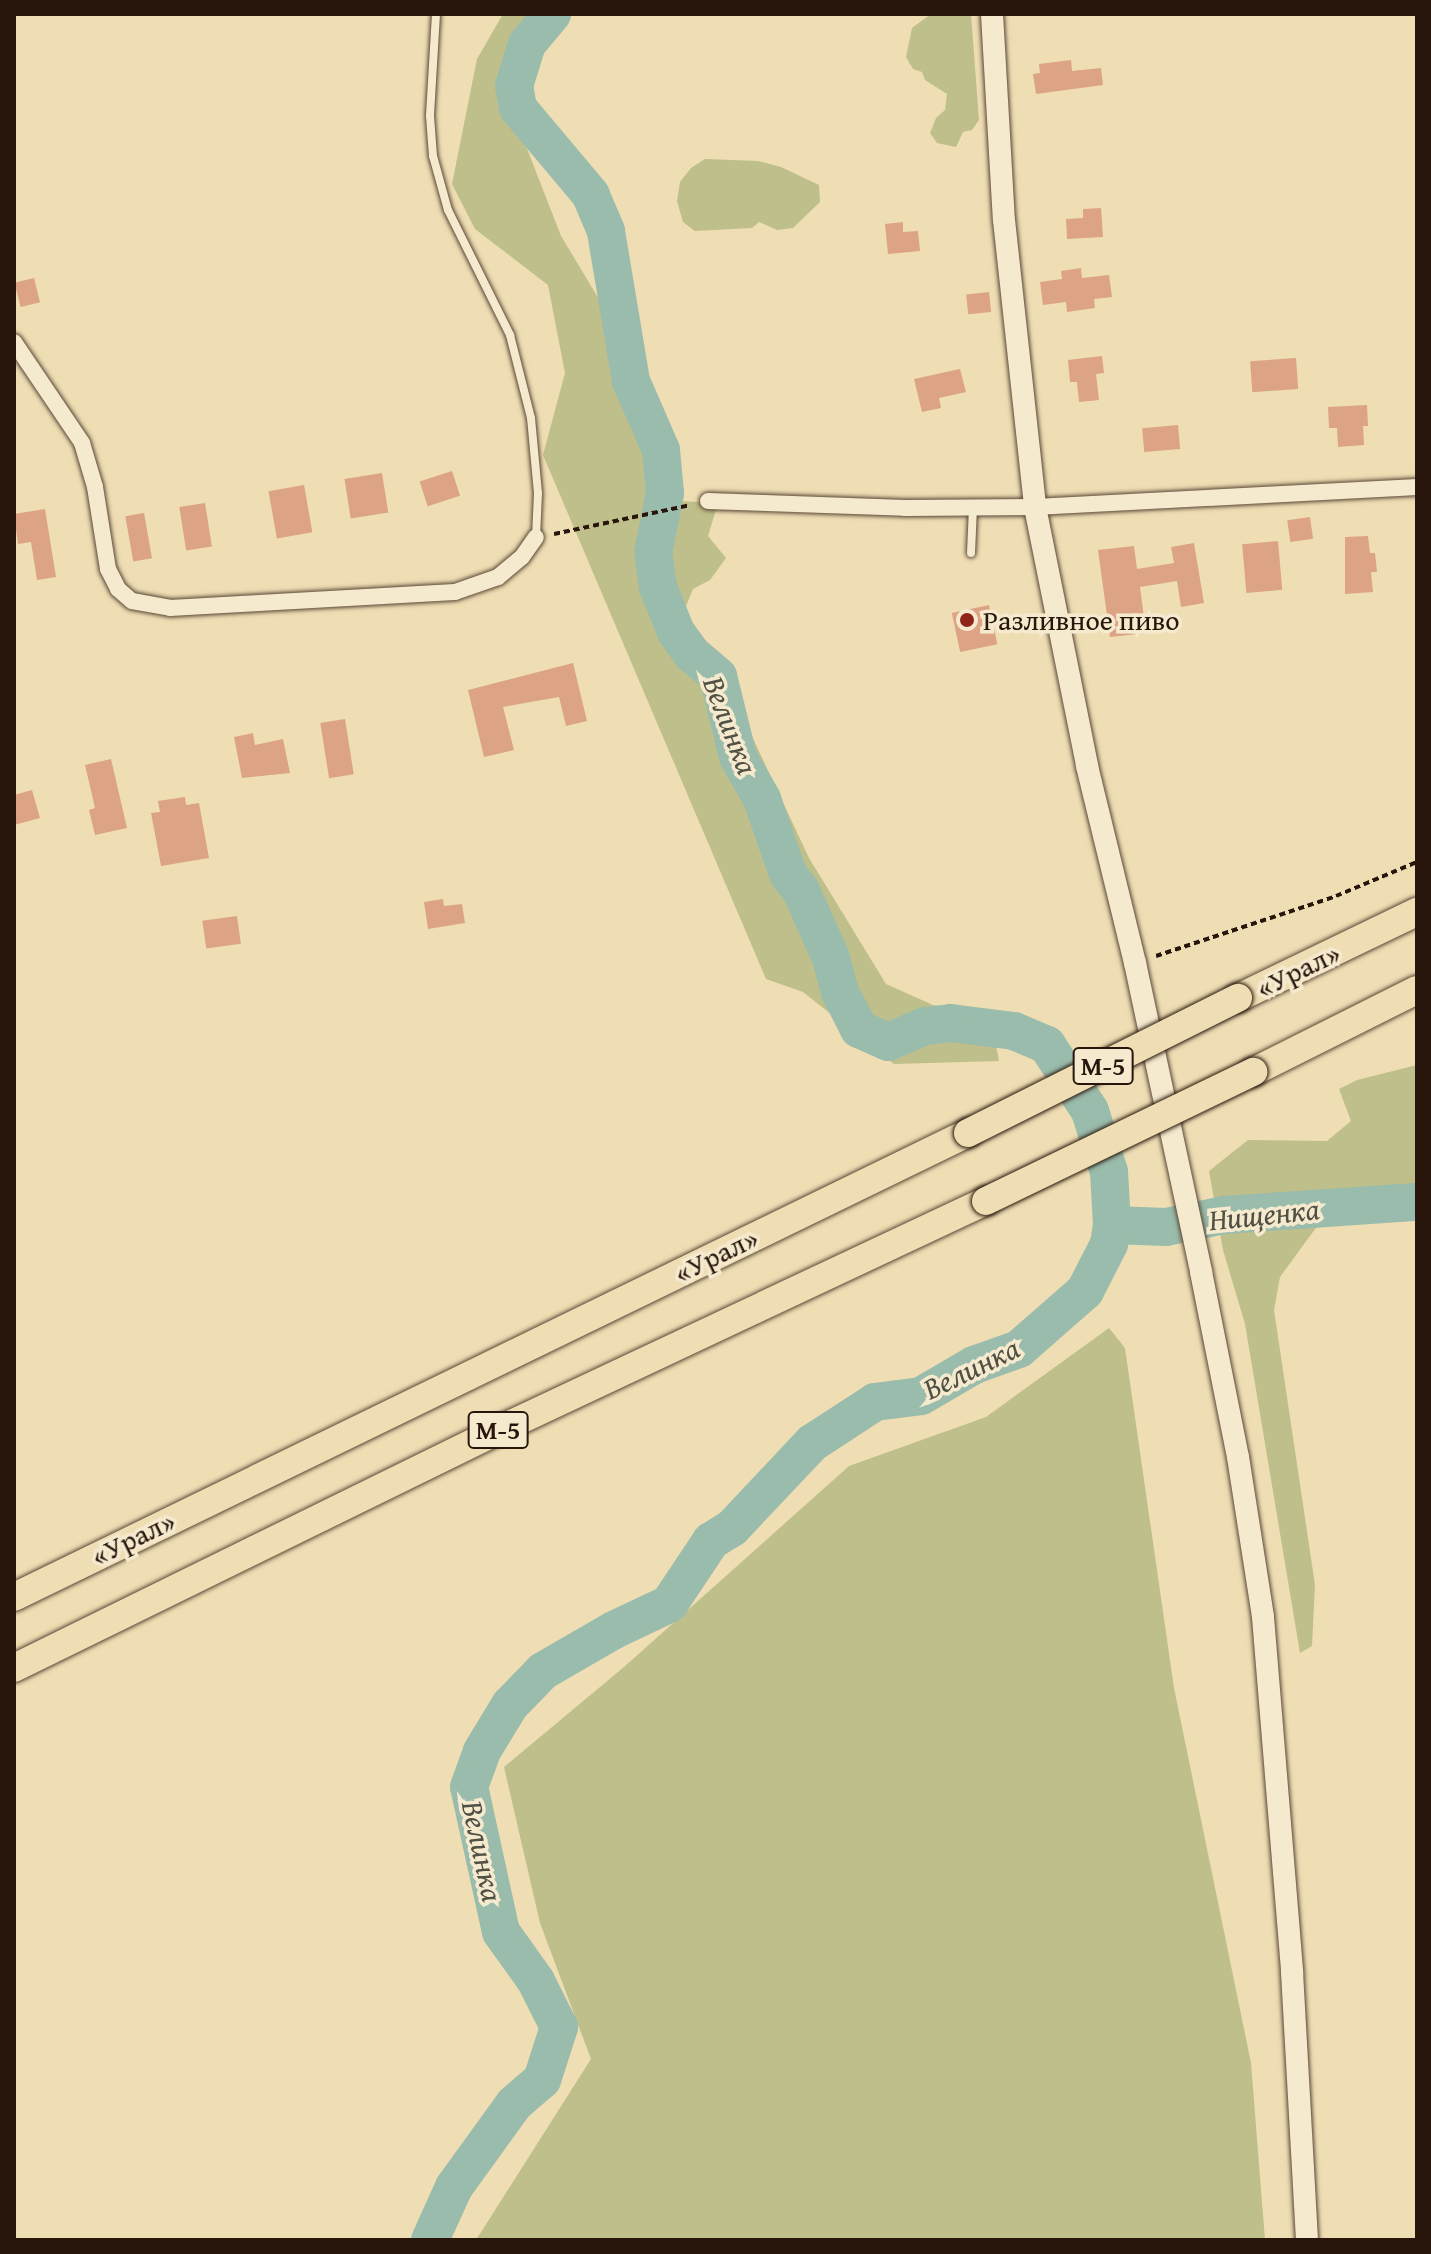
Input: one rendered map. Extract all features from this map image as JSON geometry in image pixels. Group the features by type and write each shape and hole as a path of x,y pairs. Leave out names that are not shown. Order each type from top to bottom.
{"highway":[{"name":"«Урал»","path":"14,1597 1417,912"},
{"name":"М-5","path":"14,1668 505,1427 986,1201 1417,990"}],"street":[{"path":"992,14 1004,220 1035,507 1087,766 1135,963 1201,1272 1238,1457 1263,1617 1292,1972 1307,2240"},
{"path":"14,342 82,443 95,487 108,569 118,589 132,601 170,608 455,592 498,577 522,557 536,537"},
{"path":"708,501 1035,507 1417,487"}],"lane":[{"path":"436,14 430,116 433,156 448,210 510,335 531,418 538,493 536,537"},
{"path":"971,553 973,508"}],"path":[{"path":"536,537 708,501"},
{"path":"1135,963 1336,896 1417,862"}],"green space":[{"path":"503,14 562,14 503,87 561,236 641,369 680,501 718,503 708,536 726,558 710,580 693,589 684,611 741,713 809,858 886,984 933,1005 990,1015 999,1061 894,1064 803,992 766,979 543,455 565,373 548,285 475,229 452,184 477,59"},
{"path":"931,14 971,14 979,120 972,130 963,132 956,147 937,143 930,133 936,118 945,110 947,94 925,80 922,72 913,69 906,57 912,28"},
{"path":"705,159 758,161 781,167 819,185 820,202 793,228 777,230 759,222 752,228 695,231 683,222 677,201 680,182 691,168"},
{"path":"1417,1065 1417,1219 1318,1225 1280,1277 1274,1310 1315,1585 1312,1646 1300,1653 1245,1324 1223,1250 1209,1171 1248,1140 1327,1141 1351,1121 1339,1089 1357,1080"},
{"path":"1109,1328 1125,1348 1174,1688 1251,2063 1265,2240 476,2240 591,2059 540,1923 504,1767 624,1667 849,1466 986,1417"}],"building":[{"path":"1071,60 1072,71 1101,68 1103,85 1036,94 1033,74 1040,73 1039,64"},
{"path":"1101,208 1103,237 1067,239 1066,219 1083,218 1083,209"},
{"path":"903,222 903,232 918,231 920,251 888,254 885,224"},
{"path":"1081,268 1082,278 1109,275 1112,297 1094,299 1095,308 1067,312 1066,302 1043,305 1040,282 1062,279 1061,271"},
{"path":"34,278 40,302 21,307 15,283"},
{"path":"989,292 991,312 968,314 966,294"},
{"path":"1102,356 1104,373 1096,374 1099,400 1079,402 1077,382 1070,382 1068,360"},
{"path":"1296,358 1298,389 1252,392 1250,361"},
{"path":"960,369 966,392 939,398 941,408 922,412 914,379"},
{"path":"1367,405 1368,426 1363,426 1364,445 1338,447 1337,428 1329,428 1328,407"},
{"path":"1178,425 1180,449 1144,452 1142,428"},
{"path":"452,471 460,496 428,506 420,482"},
{"path":"382,473 388,513 351,518 344,479"},
{"path":"304,485 312,532 277,539 269,491"},
{"path":"205,503 212,546 186,551 179,507"},
{"path":"45,509 56,577 37,580 31,542 18,544 14,514"},
{"path":"144,513 152,558 133,562 125,516"},
{"path":"1310,517 1313,539 1290,542 1287,520"},
{"path":"1368,536 1370,553 1375,553 1377,572 1371,572 1373,592 1345,594 1345,537"},
{"path":"1278,541 1282,590 1246,593 1242,544"},
{"path":"1194,543 1204,603 1181,607 1177,581 1140,587 1146,633 1110,637 1098,550 1134,546 1137,569 1174,563 1171,547"},
{"path":"989,605 997,644 960,652 952,613"},
{"path":"573,663 587,721 566,726 559,697 503,707 514,750 484,757 468,690"},
{"path":"345,719 354,774 329,778 320,723"},
{"path":"253,733 255,745 283,739 290,773 242,778 234,737"},
{"path":"111,759 127,828 95,835 89,810 95,808 85,765"},
{"path":"32,790 40,818 14,825 14,795"},
{"path":"185,797 186,805 199,803 209,858 161,866 151,813 160,812 158,801"},
{"path":"443,899 444,906 462,904 465,923 428,929 424,902"},
{"path":"237,916 241,944 206,949 202,921"}],"waterway":[{"name":"Велинка","path":"430,2240 454,2187 514,2104 542,2080 559,2027 536,1981 501,1932 469,1787 482,1751 510,1705 543,1671 614,1630 669,1604 711,1541 732,1528 812,1443 875,1402 921,1396 974,1365 1019,1349 1085,1291 1109,1244 1112,1225 1109,1172 1090,1111 1047,1045 1014,1031 951,1023 925,1026 888,1042 859,1029 840,992 831,958 801,891 788,874 762,799 738,757 718,676 692,654 676,632 658,587 653,553 665,493 661,450 631,381 606,231 591,195 518,108 514,86 527,44 552,14"},
{"name":"Нищенка","path":"1112,1225 1166,1227 1224,1215 1417,1202"}],"place":[{"name":"Разливное пиво","path":"967,620"}]}
